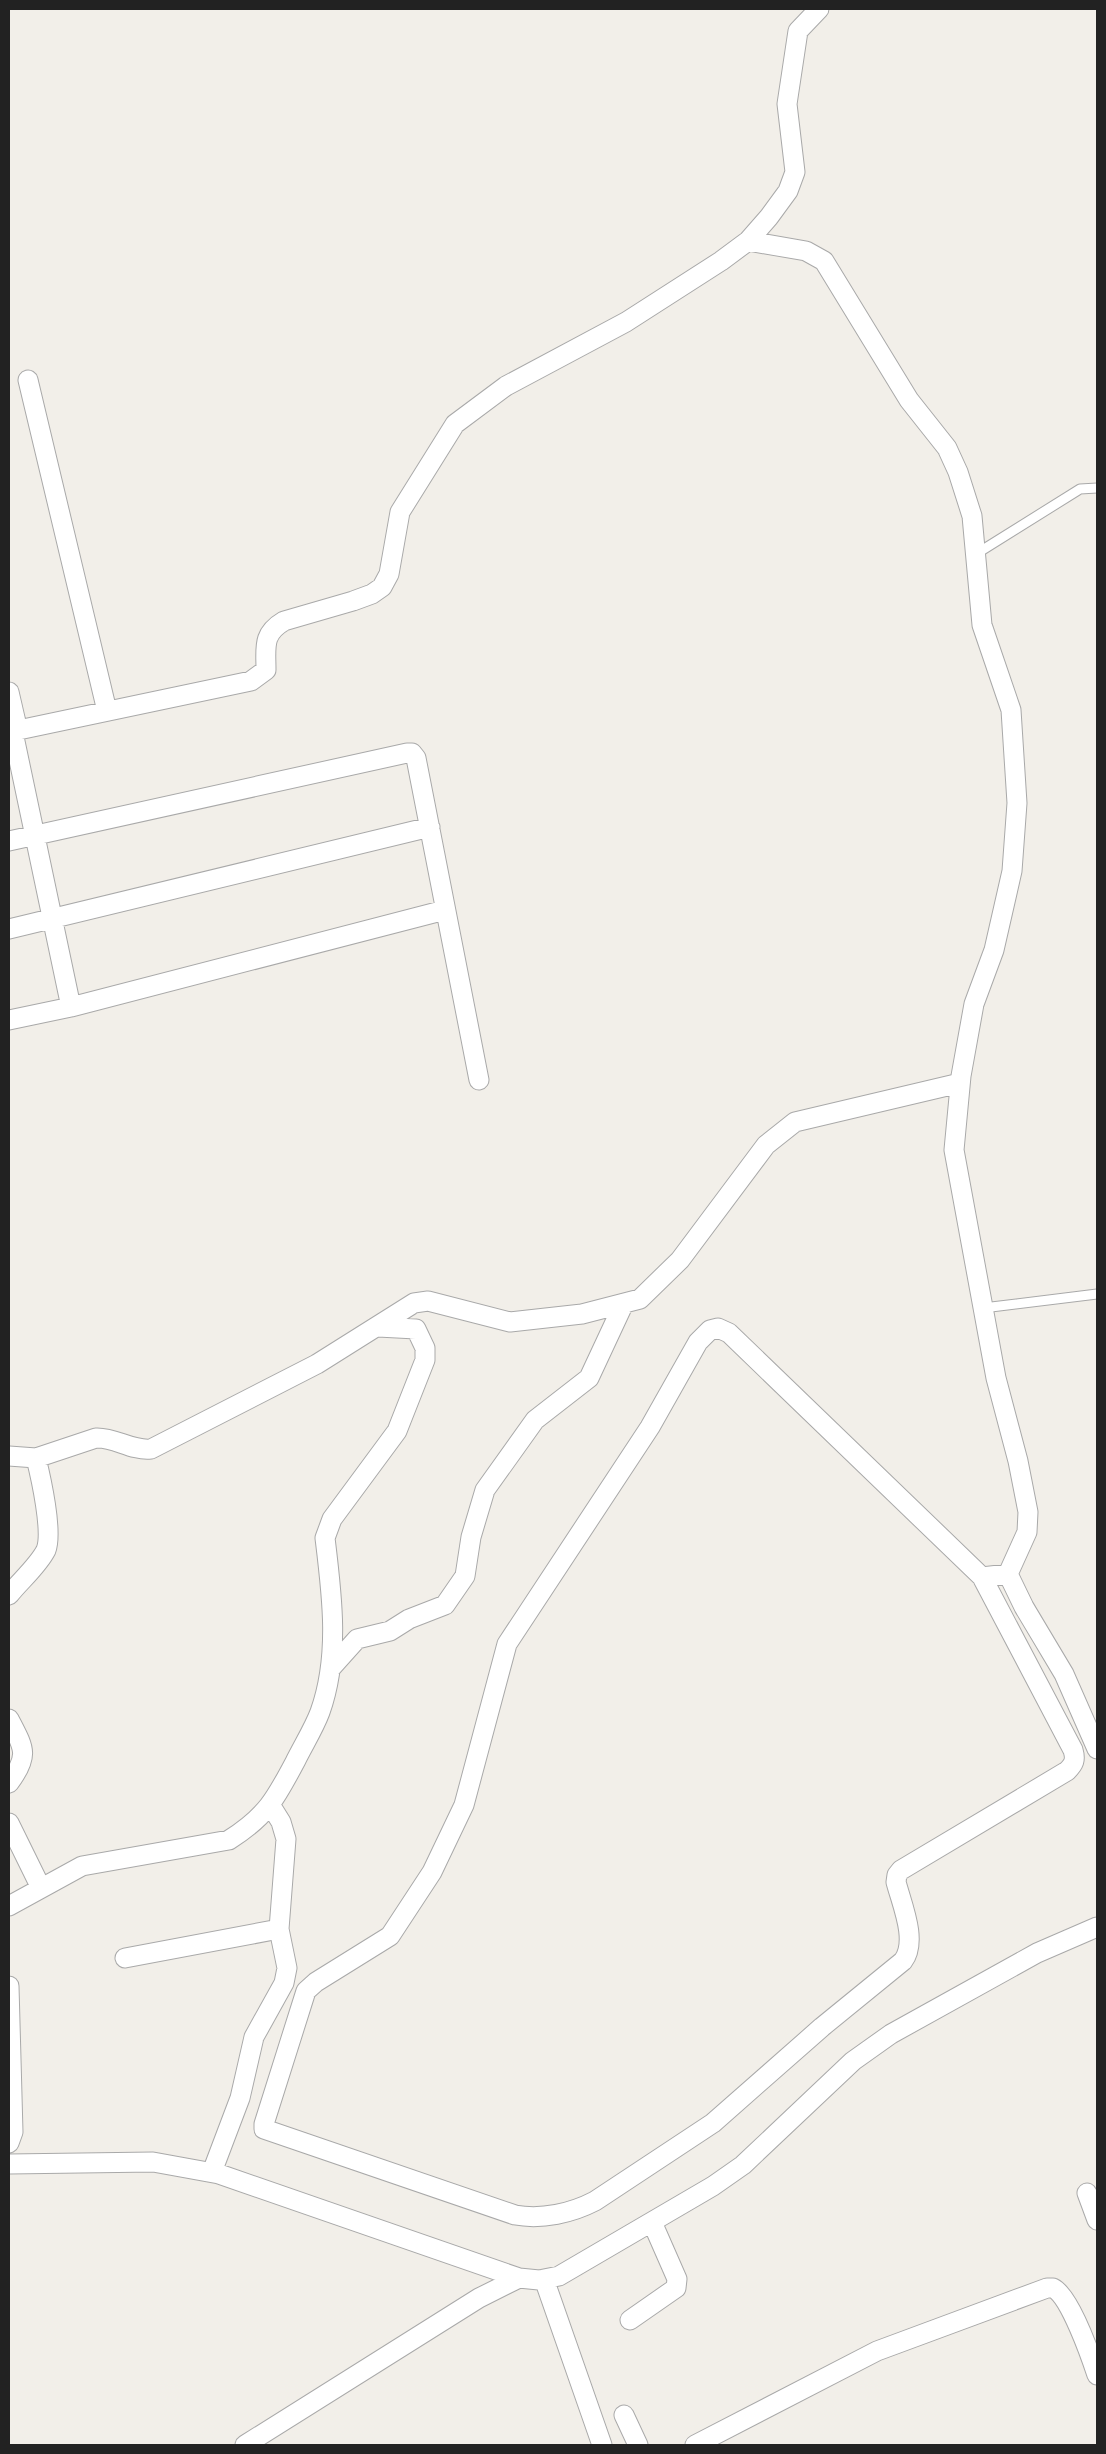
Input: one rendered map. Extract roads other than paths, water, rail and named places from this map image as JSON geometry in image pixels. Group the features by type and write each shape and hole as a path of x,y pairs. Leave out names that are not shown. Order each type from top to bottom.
{"street":[{"path":"13,732 250,681 266,670 266,638 274,627 284,621 372,594 382,587 389,574 400,512 455,424 506,386 626,322 721,262 748,240 788,191 795,172 786,104 792,58 798,31 819,9"},
{"path":"748,240 806,251 824,261 909,400 947,448 958,472 972,516 982,625 1011,710 1017,803 1012,871 994,950 974,1004 960,1082 954,1150 996,1378 1018,1461 1028,1512 1027,1532 1008,1574"},
{"path":"28,380 107,711"},
{"path":"9,692 13,732 71,1007"},
{"path":"9,840 406,753 412,754 416,758 479,1080"},
{"path":"9,929 430,827"},
{"path":"9,1020 71,1007 446,910"},
{"path":"9,1456 36,1458 96,1438 103,1438 142,1450 151,1449 317,1364 414,1303 422,1301 510,1322 582,1314 644,1296 674,1266 766,1145 794,1122 960,1082"},
{"path":"330,1668 357,1639 384,1634 409,1619 445,1605 465,1576 471,1537 485,1490 535,1420 588,1378 624,1303"},
{"path":"9,1906 82,1866 229,1840 246,1830 271,1806 320,1712 330,1668 333,1602 325,1538 327,1529 332,1519 397,1431 425,1360 425,1348 416,1329 378,1326"},
{"path":"718,1328 729,1333 982,1577 1073,1750 1076,1758 1074,1764 1067,1771 901,1870 897,1875 896,1882 910,1938 908,1954 903,1962 822,2028 714,2124 596,2201 579,2208 541,2216 515,2215 266,2131 264,2124 306,1991 316,1982 390,1936 432,1872 464,1805 508,1644 650,1427 698,1342 710,1330 718,1328"},
{"path":"9,1595 46,1549 48,1536 43,1487 36,1458"},
{"path":"982,1577 1008,1574"},
{"path":"1008,1574 1024,1607 1064,1674 1097,1749"},
{"path":"9,1720 24,1753 23,1762 9,1783"},
{"path":"212,2172 240,2098 254,2038 284,1983 287,1968 279,1929 286,1840 281,1822 271,1806"},
{"path":"9,1823 41,1888"},
{"path":"9,2164 153,2162 212,2172 519,2278 544,2279 559,2276 713,2186 743,2165 854,2061 891,2034 1037,1953 1097,1927"},
{"path":"125,1958 279,1929"},
{"path":"9,1986 13,2132 9,2143"},
{"path":"1087,2192 1097,2220"},
{"path":"630,2320 676,2288 677,2279 652,2222"},
{"path":"245,2445 479,2298 519,2278"},
{"path":"544,2279 602,2445"},
{"path":"695,2445 877,2351 1047,2288 1053,2288 1062,2294 1092,2340 1097,2375"},
{"path":"624,2415 638,2445"}],"lane":[{"path":"976,554 1080,488 1097,488"},
{"path":"983,1308 1097,1294"}]}
